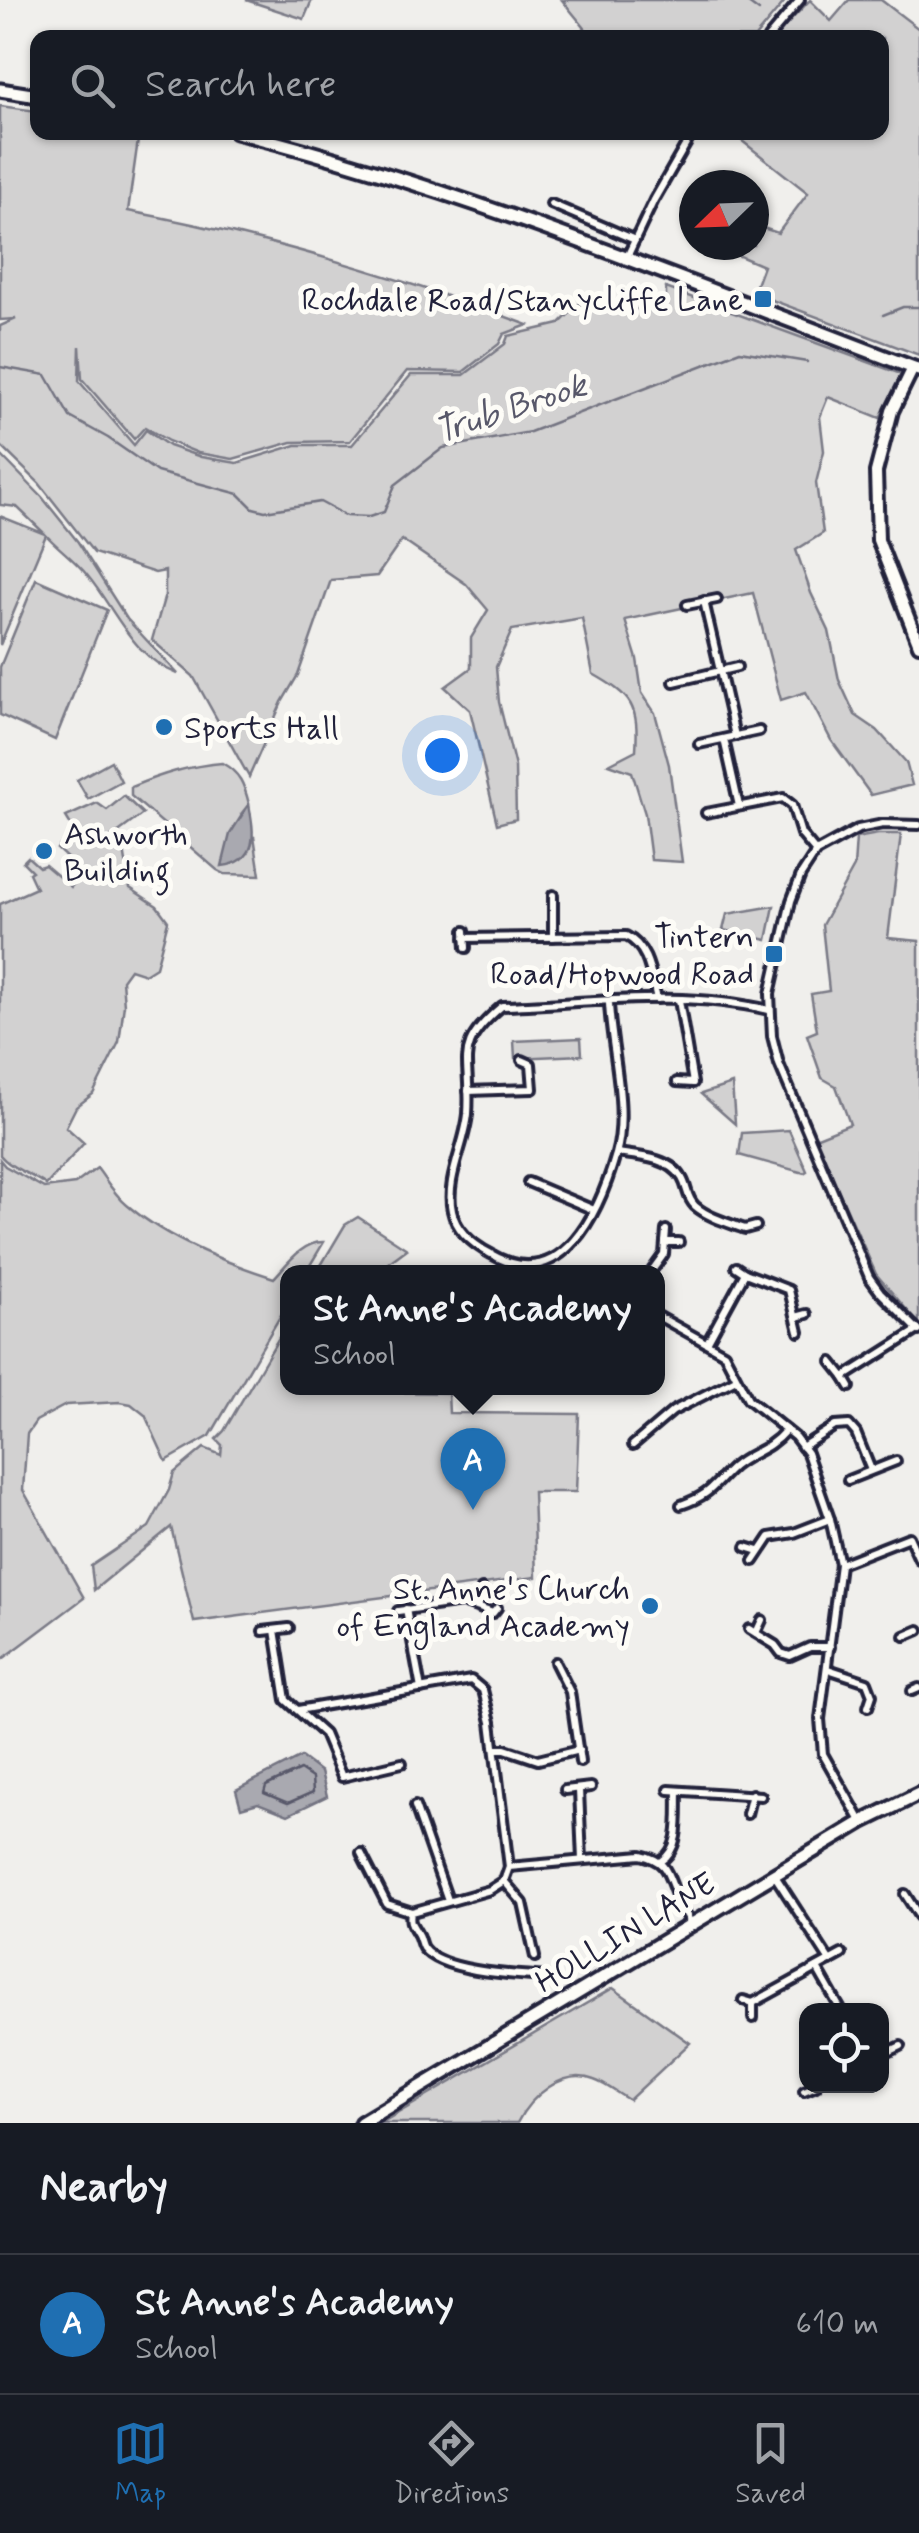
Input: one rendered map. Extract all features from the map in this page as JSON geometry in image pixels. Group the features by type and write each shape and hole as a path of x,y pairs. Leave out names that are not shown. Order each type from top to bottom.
{"main road":[{"path":"0,90 30,95"},
{"path":"265,140 353,164 626,260 916,369"},
{"name":"HOLLIN LANE","path":"361,2123 862,1822 919,1794"}],"street":[{"path":"775,30 800,0"},
{"path":"626,260 690,140"},
{"path":"551,204 635,240"},
{"path":"916,369 892,411 876,472 878,540 919,646"},
{"path":"687,605 716,598"},
{"path":"704,601 735,736"},
{"path":"674,682 737,667"},
{"path":"699,744 759,730"},
{"path":"724,739 739,806"},
{"path":"706,813 776,798 788,801 803,837 816,852"},
{"path":"844,1377 918,1330 869,1277 778,1064 770,1010 779,944 791,901 816,852 858,829 883,824 919,825"},
{"path":"552,896 553,937"},
{"path":"465,939 626,936 638,942 657,999"},
{"path":"515,1265 478,1247 462,1232 453,1216 449,1196 466,1133 465,1053 472,1033 502,1006 657,999 740,1002 770,1010"},
{"path":"677,1082 693,1083 678,1000"},
{"path":"539,1265 558,1259 578,1240 617,1153 620,1121 609,1002"},
{"path":"468,1091 533,1088 531,1064 522,1060"},
{"path":"617,1153 666,1164 682,1177 688,1198 702,1211 746,1229 756,1226"},
{"path":"528,1182 594,1210"},
{"path":"658,1265 666,1230"},
{"path":"666,1242 679,1242"},
{"path":"736,1267 789,1290 799,1332"},
{"path":"708,1341 745,1272"},
{"path":"796,1317 807,1314"},
{"path":"665,1320 724,1353 748,1399 802,1447 830,1520 840,1564 820,1718 823,1754 862,1822"},
{"path":"832,1362 850,1387"},
{"path":"633,1445 649,1437 673,1412 736,1378"},
{"path":"802,1447 835,1426 850,1425 872,1470"},
{"path":"682,1505 695,1503 714,1490 734,1466 771,1446 786,1430"},
{"path":"848,1480 896,1460"},
{"path":"754,1561 770,1537 830,1520"},
{"path":"840,1564 909,1537 919,1559"},
{"path":"746,1547 759,1551"},
{"path":"478,1606 482,1590"},
{"path":"421,1689 402,1610 462,1602 493,1613 497,1608"},
{"path":"762,1620 752,1631 775,1644 780,1653 790,1656 810,1647 830,1647"},
{"path":"262,1630 289,1628"},
{"path":"905,1636 916,1628"},
{"path":"275,1630 286,1700 324,1734 342,1777 402,1763"},
{"path":"555,1662 570,1692 580,1762"},
{"path":"828,1669 867,1682 872,1696 868,1707"},
{"path":"298,1710 471,1680 484,1690 499,1778 508,1867 504,1881 490,1890 412,1912 387,1904 367,1875 362,1853"},
{"path":"495,1749 505,1748 538,1760 579,1750"},
{"path":"565,1790 592,1787"},
{"path":"578,1790 582,1860"},
{"path":"661,1861 674,1846 674,1791 756,1795 748,1814"},
{"path":"416,1806 448,1900"},
{"path":"508,1867 633,1854 661,1861 692,1925"},
{"path":"774,1875 830,1961"},
{"path":"504,1881 523,1903 535,1957"},
{"path":"906,1894 919,1916"},
{"path":"412,1912 410,1922 423,1948 454,1965 551,1977"},
{"path":"744,2000 753,2003 842,1954"},
{"path":"817,1968 836,2003"},
{"path":"753,2003 753,2018"},
{"path":"889,2052 901,2046"}],"shaded area":[{"path":"246,0 312,0 304,19"},
{"path":"562,0 786,0 761,30 586,30"},
{"path":"810,0 831,21 849,0 881,0 919,29 919,355 753,293 763,266 749,260 769,260 769,230 778,233 808,193 741,140 889,140 889,30 782,30"},
{"path":"0,106 30,110 30,140 138,140 128,211 331,259 528,325 504,334 499,344 463,372 407,371 350,441 292,442 233,459 198,453 145,427 134,439 82,379 80,346 79,381 134,445 146,430 169,446 237,463 296,445 352,445 411,375 464,375 505,344 508,336 559,324 579,304 632,311 666,302 666,288 901,374 880,418 828,397 820,417 824,451 816,483 823,533 796,550 829,631 839,680 855,715 877,730 906,762 912,785 871,795 831,740 806,692 781,700 753,593 625,620 642,693 655,713 669,765 682,862 651,860 645,814 632,772 609,764 636,750 634,712 625,696 593,674 582,618 512,630 496,667 499,702 515,767 516,819 497,824 470,710 445,687 471,668 471,638 488,610 466,584 402,540 377,576 331,580 298,675 249,777 193,676 152,640 165,595 165,571 155,573 94,553 39,483 0,445 0,326 16,319 0,320"},
{"path":"0,454 42,497 78,542 127,619 178,674 148,656 87,575 46,535 0,645 0,516 45,534 17,507 0,505"},
{"path":"36,579 107,610 55,740 0,715 0,667"},
{"path":"111,761 121,781 88,799 77,780"},
{"path":"222,763 237,775 245,791 249,804 241,814 249,850 254,836 260,875 225,874 217,870 131,796 131,787 154,778"},
{"path":"124,796 143,814 109,839 124,849 130,888 157,906 168,921 156,967 145,974 130,969 122,980 124,1005 119,1042 93,1094 76,1107 66,1127 84,1143 46,1185 0,1155 0,904 36,888 29,873 32,871 23,862 28,857 39,867 45,865 71,887 83,873 57,849 74,830 66,817 97,803 107,810"},
{"path":"901,834 888,938 919,941 919,1324 876,1274 815,1138 850,1124 836,1086 822,1078 807,1035 817,1031 811,994 829,991 822,925 854,867 856,838"},
{"path":"774,906 767,940 723,930 727,914"},
{"path":"581,1038 582,1055 515,1058 514,1041"},
{"path":"732,1084 735,1123 735,1124 701,1094"},
{"path":"789,1130 807,1171 804,1173 739,1155 742,1133"},
{"path":"0,1160 44,1188 75,1184 97,1168 123,1201 160,1229 216,1257 274,1278 280,1271 280,1317 210,1436 166,1461 145,1415 131,1404 66,1405 36,1421 27,1434 23,1490 84,1598 0,1661"},
{"path":"358,1217 407,1249 385,1265 321,1265 345,1225"},
{"path":"324,1242 310,1265 286,1265 302,1249"},
{"path":"280,1336 280,1395 448,1395 449,1413 579,1414 576,1492 533,1492 536,1577 194,1622 171,1527 94,1590 91,1566 149,1527 174,1473 204,1448 221,1455 222,1445 216,1439"},
{"path":"613,1988 690,2043 629,2100 594,2080 571,2078 539,2095 517,2123 381,2123"}],"water":[{"path":"249,804 253,835 249,852 243,859 222,866 230,834"},
{"path":"301,1757 321,1772 327,1796 288,1815 258,1803 241,1808 236,1790"}],"waterway":[{"path":"744,0 759,11"},
{"name":"Trub Brook","path":"883,315 903,307 919,307"},
{"name":"Trub Brook","path":"0,367 46,375 70,417 157,472 239,494 253,508 265,511 320,502 346,516 369,517 384,512 395,485 443,448 530,432 740,351 807,362"}],"place":[{"name":"Rochdale Road/Stanycliffe Lane","path":"763,299"},
{"name":"Sports Hall","path":"164,727"},
{"name":"Ashworth Building","path":"44,851"},
{"name":"Tintern Road/Hopwood Road","path":"774,954"},
{"name":"St Anne's Academy","path":"473,1510"},
{"name":"St. Anne's Church of England Academy","path":"650,1606"}]}
